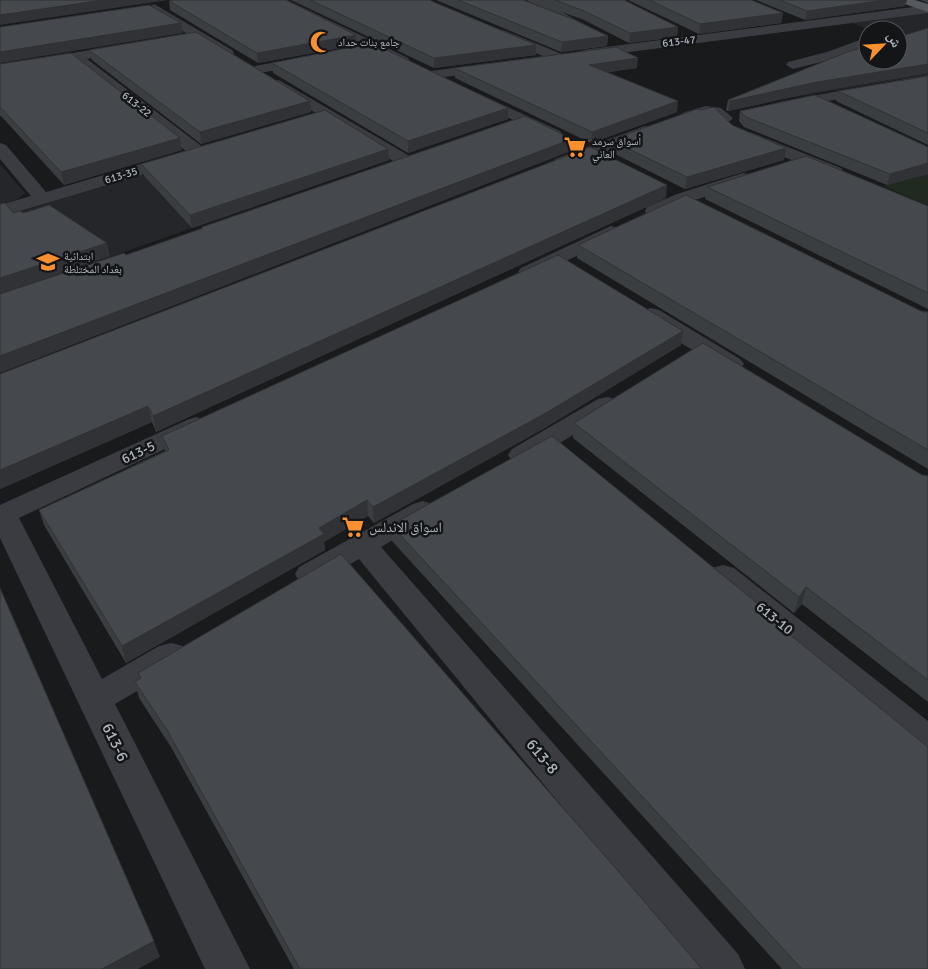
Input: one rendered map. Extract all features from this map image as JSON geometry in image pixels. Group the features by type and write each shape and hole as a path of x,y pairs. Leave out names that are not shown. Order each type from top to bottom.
{"main road":[{"path":"904,0 928,9"}],"street":[{"path":"278,0 584,148"},
{"path":"527,2 583,27"},
{"path":"171,5 149,9 201,36 407,162"},
{"name":"613-47","path":"528,61 928,9"},
{"path":"776,15 803,26"},
{"path":"838,21 858,29"},
{"path":"494,30 557,57"},
{"path":"678,30 696,39"},
{"path":"182,39 201,36"},
{"path":"602,37 625,48"},
{"path":"793,65 832,55 858,45"},
{"path":"0,70 144,46"},
{"path":"356,51 375,47"},
{"name":"613-22","path":"77,57 198,152"},
{"path":"255,70 320,58"},
{"path":"431,75 499,66"},
{"path":"770,108 815,98 928,79"},
{"path":"815,98 841,111"},
{"path":"674,120 702,110 717,112 725,118 736,132 849,178"},
{"path":"310,119 328,114"},
{"path":"725,118 743,114"},
{"path":"498,130 526,120"},
{"path":"544,169 584,148 655,127"},
{"name":"613-35","path":"0,211 216,147"},
{"path":"0,148 42,198"},
{"path":"389,168 426,155"},
{"path":"776,168 805,160"},
{"path":"504,283 683,198 758,174"},
{"path":"558,258 583,273"},
{"path":"634,304 751,376"},
{"path":"676,360 701,345"},
{"path":"501,466 564,447 627,391"},
{"name":"613-5","path":"2,515 218,415"},
{"path":"284,589 449,495"},
{"name":"613-6","path":"2,515 95,699 226,968"},
{"name":"613-8","path":"362,544 723,969"},
{"name":"613-10","path":"698,555 928,741"},
{"path":"95,699 190,644"}],"shaded area":[{"path":"928,12 928,75 795,97 783,97 858,64 858,70 908,70 908,20 865,20"},
{"path":"858,21 858,26 849,22"},
{"path":"0,164 25,193 18,199 0,205"},
{"name":"ابتدائية بغداد المختلطة","path":"141,173 192,228 0,296 0,218"},
{"path":"928,174 928,205 883,186"}],"building":[{"path":"0,0 104,0 0,15"},
{"path":"286,0 356,35 257,53 169,1"},
{"path":"310,0 429,0 536,45 434,58"},
{"path":"458,0 523,0 575,20 608,36 562,42"},
{"path":"555,0 624,0 678,27 630,33 584,11"},
{"path":"649,0 751,0 783,13 700,24"},
{"path":"780,0 885,0 807,11"},
{"path":"149,5 181,23 0,52 0,27"},
{"path":"928,28 928,64 908,67 908,34"},
{"path":"196,32 310,101 200,132 89,50"},
{"path":"372,43 508,108 408,141 272,63"},
{"path":"616,47 638,58 589,65 678,101 592,132 454,68"},
{"path":"858,49 858,70 891,70 817,82 728,100"},
{"path":"71,53 180,138 61,172 0,107 0,64"},
{"path":"928,76 928,133 838,91"},
{"path":"815,95 928,147 928,163 890,174 746,117 740,111"},
{"path":"714,107 732,125 786,148 687,177 610,140 697,109"},
{"path":"325,110 388,149 190,215 141,164"},
{"path":"525,116 572,139 0,356 0,294 124,253 126,255"},
{"path":"590,147 667,185 153,416 148,406 0,470 0,374"},
{"path":"806,156 928,206 928,293 707,187"},
{"path":"686,195 923,312 928,312 928,450 578,245"},
{"path":"5,203 13,213 20,211 24,213 49,205 107,243 0,278 0,204"},
{"path":"558,255 683,331 544,414 373,507 367,500 319,528 324,534 122,646 39,510 169,450 162,436"},
{"path":"703,343 922,475 928,476 928,680 806,587 799,597 574,423"},
{"path":"552,436 779,621 777,624 928,747 928,969 802,969 391,525"},
{"path":"341,554 702,969 300,969 167,730 135,682 141,678 138,673"},
{"path":"0,588 154,941 102,969 0,969"}],"place":[{"name":"جامع بنات حداد","path":"321,42"},
{"name":"أسواق سرمد العاني","path":"575,147"},
{"name":"ابتدائية بغداد المختلطة","path":"48,262"},
{"name":"اسواق الاندلس","path":"353,527"}]}
